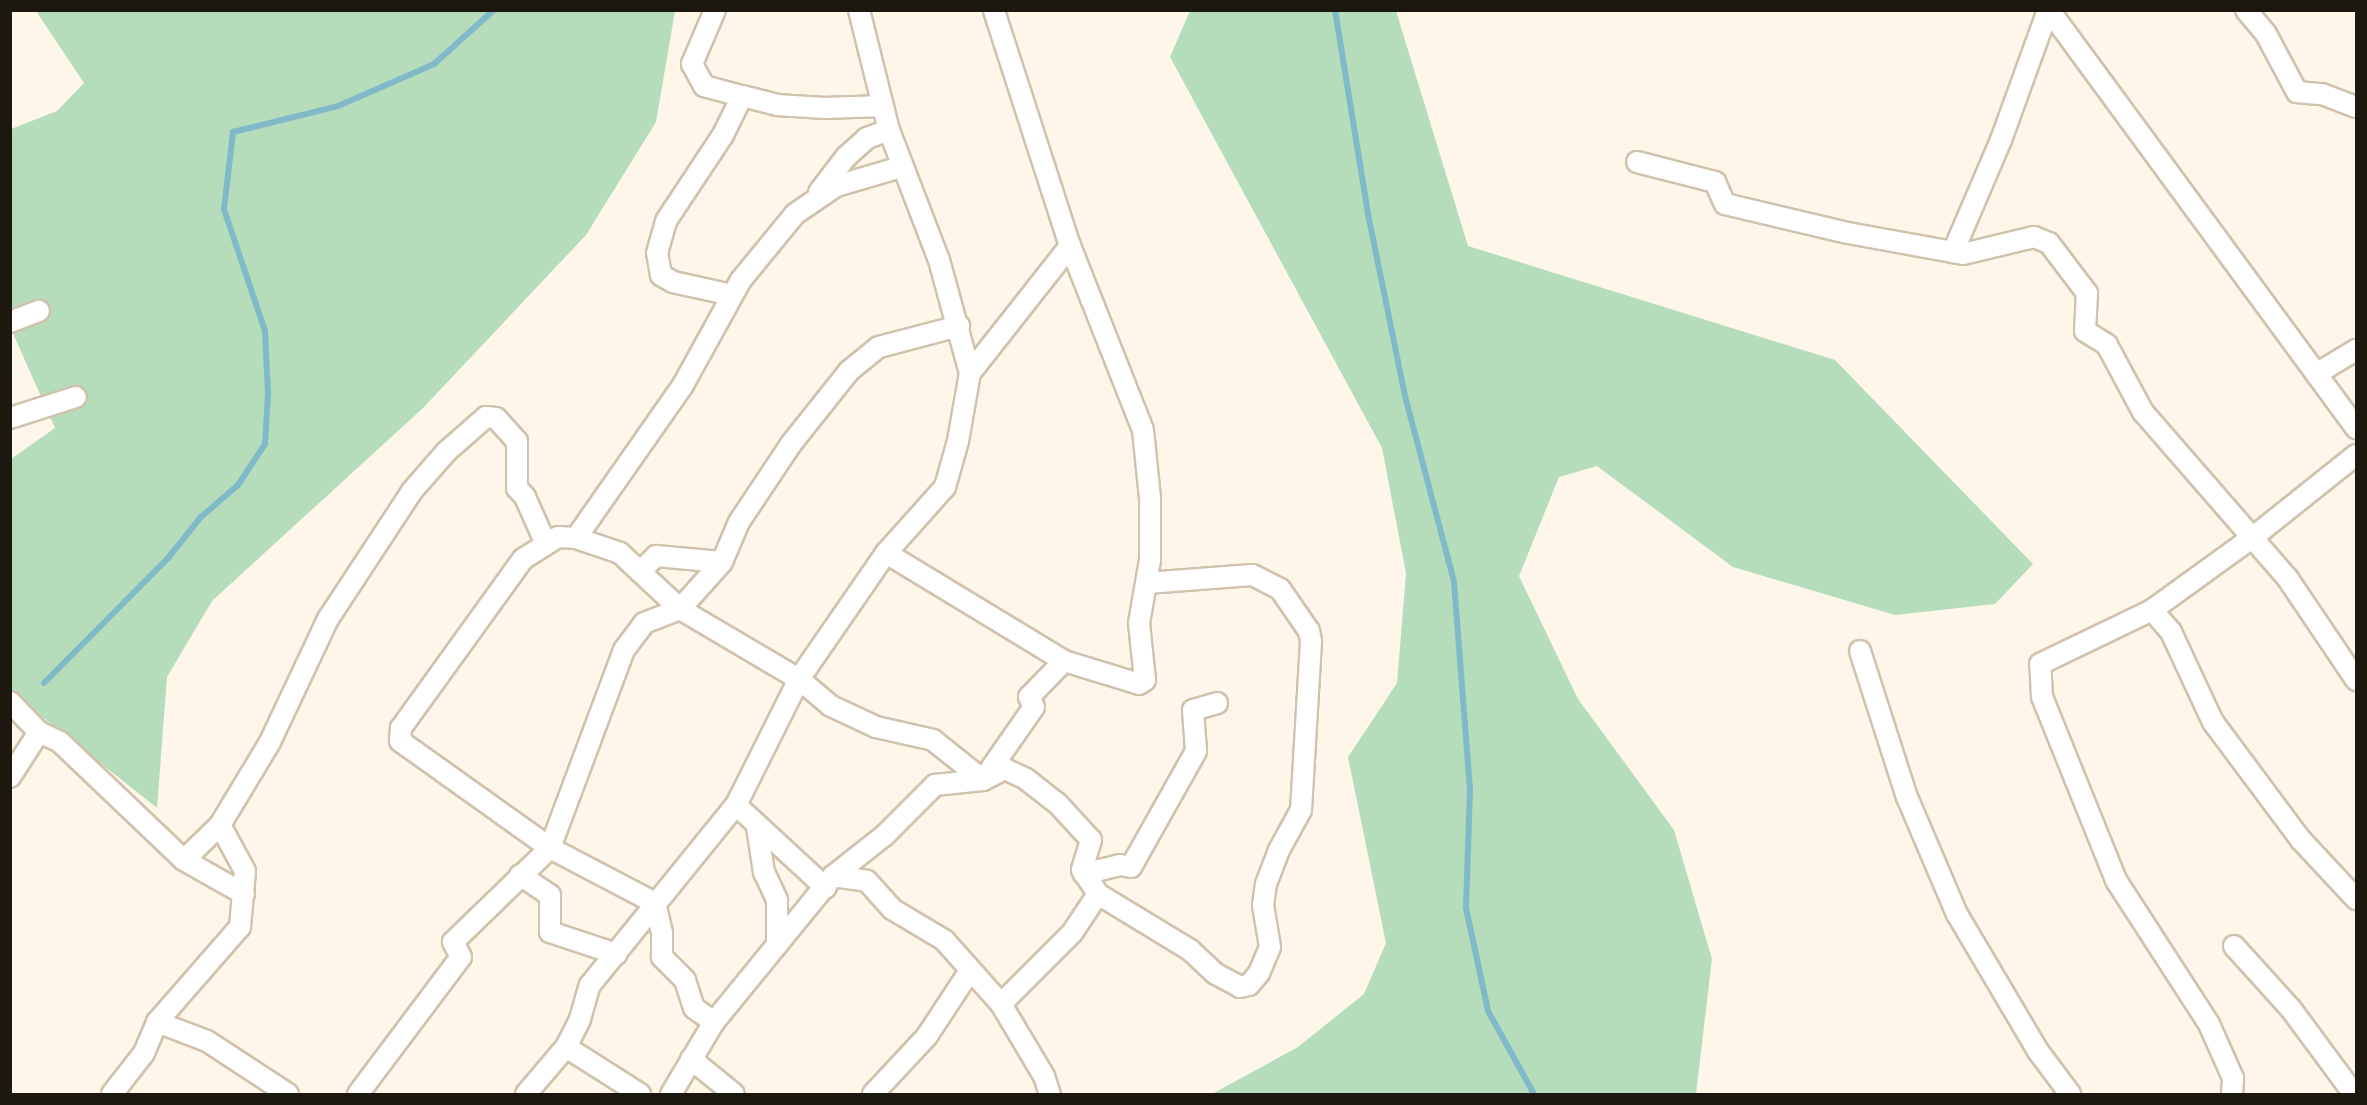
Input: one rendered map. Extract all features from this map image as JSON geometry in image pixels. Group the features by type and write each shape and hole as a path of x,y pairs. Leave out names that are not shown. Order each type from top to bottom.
{"street":[{"path":"715,10 692,64 704,86 777,105 825,108 882,106"},
{"path":"526,1095 566,1047 580,1019 590,986 736,805 799,680 886,553 945,487 958,441 970,373 959,326 939,260 901,167 889,130 859,10"},
{"path":"886,553 1065,661 1142,683 1145,680 1139,623 1146,583 1150,498 1143,430 1070,246 994,10"},
{"path":"1953,252 2001,140 2048,10"},
{"path":"2048,10 2356,428"},
{"path":"2246,10 2266,33 2297,92 2322,94 2356,107"},
{"path":"732,295 673,282 661,275 657,253 666,221 723,135 742,96"},
{"path":"576,538 683,385 732,295 776,237 812,201 846,157 867,138 889,130"},
{"path":"1637,162 1715,182 1725,204 1953,252 1973,254 2034,237 2049,243 2086,293 2085,331 2107,345 2144,412 2288,579 2356,680"},
{"path":"812,201 836,186 901,167"},
{"path":"970,373 1070,246"},
{"path":"10,322 39,311"},
{"path":"358,1095 461,957 453,942 550,848 624,650 644,623 680,609 722,562 739,522 791,444 849,371 879,347 959,326"},
{"path":"2316,374 2356,350"},
{"path":"10,417 76,397"},
{"path":"184,860 220,825 270,742 327,619 412,491 446,452 486,417 496,418 518,441 517,488 525,496 545,542"},
{"path":"2232,1095 2233,1078 2209,1024 2116,880 2042,697 2040,664 2152,610 2252,538 2356,455"},
{"path":"714,1022 694,1008 685,980 662,957 662,933 655,903 550,848 404,746 399,735 523,559 545,542 558,537 576,538 620,553 722,562"},
{"path":"620,553 680,609 799,680 831,706 876,727 933,740 983,780"},
{"path":"640,572 656,556"},
{"path":"671,1095 714,1022 830,882 885,835 935,785 983,780 1005,769 1026,779 1057,803 1091,840 1084,874 1098,894 1190,950 1230,984 1249,985 1270,947 1263,905 1266,884 1278,852 1301,810 1311,641 1303,623 1280,589 1252,575 1146,583"},
{"path":"2152,610 2171,632 2213,723 2301,840 2356,899"},
{"path":"1860,651 1907,797 1958,914 2038,1051 2070,1095"},
{"path":"983,780 1034,707 1029,697 1065,661"},
{"path":"10,702 39,732 60,742 184,860 244,894"},
{"path":"1084,874 1120,865 1131,867 1196,751 1193,710 1217,703"},
{"path":"10,777 39,732"},
{"path":"736,805 757,827 830,882 856,878 874,886 892,909 944,940 969,972 1000,1004 1044,1076 1050,1095"},
{"path":"112,1095 144,1053 157,1022 240,927 244,894 243,866 220,825"},
{"path":"757,827 764,872 777,900 777,945"},
{"path":"520,875 550,895 550,932 616,954"},
{"path":"1000,1004 1072,933 1098,894"},
{"path":"2234,946 2291,1010 2354,1095"},
{"path":"873,1095 927,1036 969,972"},
{"path":"157,1022 207,1041 288,1095"},
{"path":"566,1047 640,1095"},
{"path":"691,1059 736,1094"}],"green space":[{"path":"36,11 675,11 656,122 586,235 423,408 212,601 167,677 157,808 11,692 11,459 55,428 11,329 11,129 57,111 84,83"},
{"path":"1190,11 1396,11 1468,246 1835,360 2033,564 1995,604 1895,615 1733,567 1597,466 1559,477 1519,576 1578,699 1674,830 1712,959 1696,1094 1212,1094 1298,1047 1364,994 1386,943 1348,757 1397,683 1406,573 1382,448 1170,57"}],"waterway":[{"path":"44,683 168,558 201,517 238,485 265,444 268,393 265,331 224,209 233,132 338,106 434,64 494,10"},
{"path":"1335,10 1368,214 1405,396 1454,582 1470,788 1466,908 1488,1011 1534,1094"}]}
